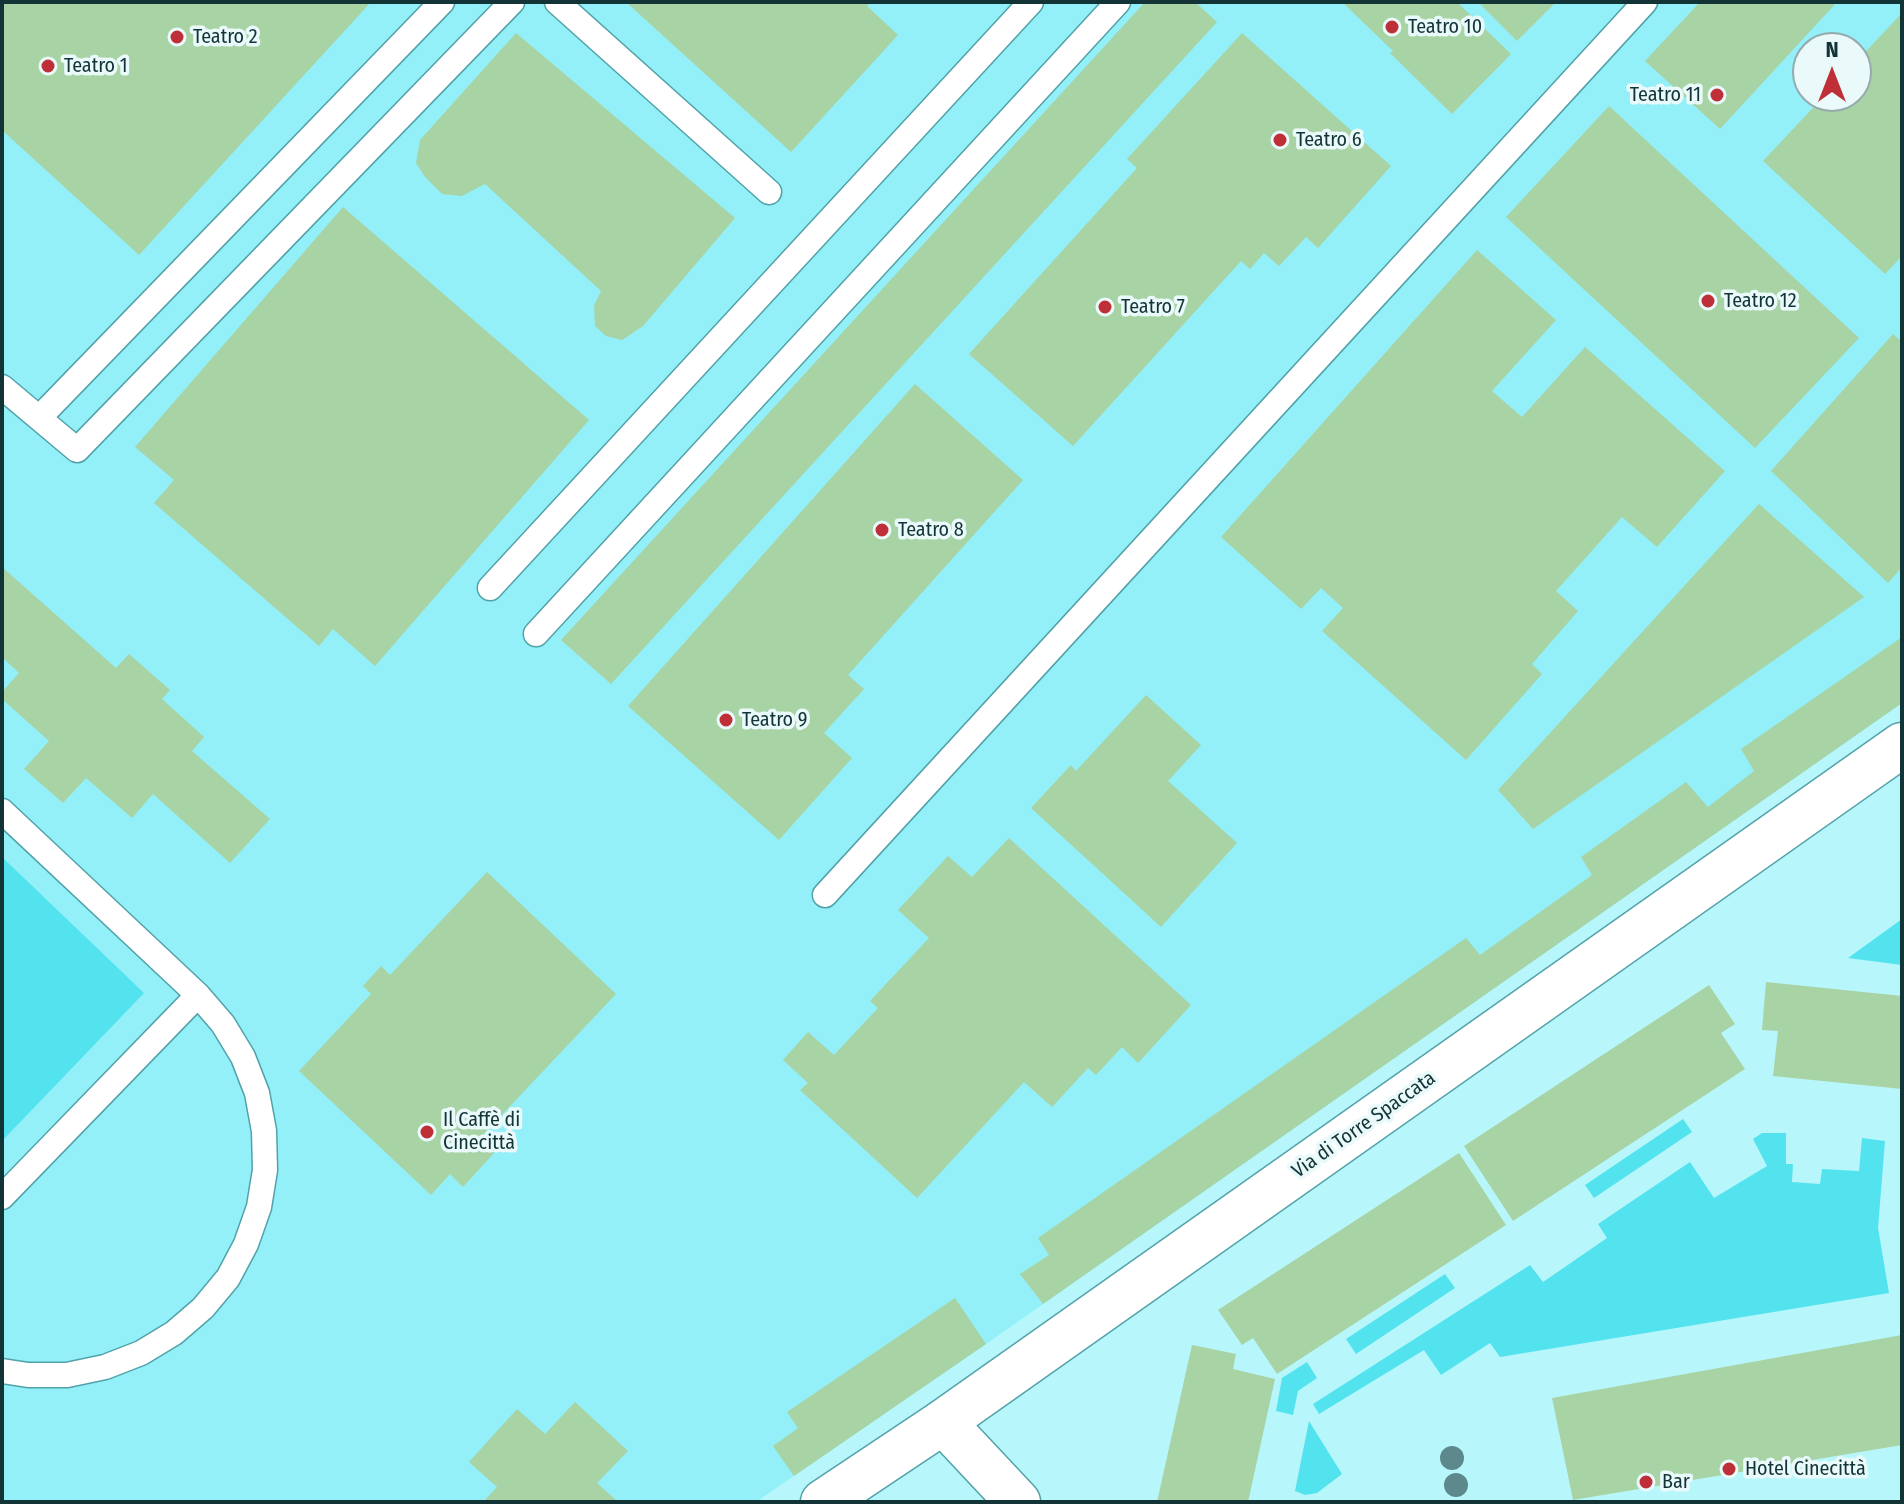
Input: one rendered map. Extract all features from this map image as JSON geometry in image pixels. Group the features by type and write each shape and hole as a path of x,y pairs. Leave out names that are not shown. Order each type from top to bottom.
{"street":[{"name":"Via di Torre Spaccata","path":"823,1502 943,1422 1902,745"},
{"path":"943,1422 1018,1502"}],"lane":[{"path":"39,418 442,2"},
{"path":"2,387 77,450 512,2"},
{"path":"557,2 769,192"},
{"path":"490,588 1031,2"},
{"path":"536,634 1118,2"},
{"path":"825,895 1645,2"},
{"path":"2,811 198,995 223,1024 243,1057 257,1093 264,1131 265,1170 259,1207 246,1244 228,1278 203,1308 174,1333 141,1353 105,1367 67,1375 2,1371"},
{"path":"2,1197 198,995"}],"shaded area":[{"path":"2,2 1902,2 1902,703 756,1502 2,1502"},
{"path":"2,857 144,993 2,1141"},
{"path":"1902,919 1902,965 1848,958"},
{"path":"1683,1119 1692,1132 1594,1198 1585,1185"},
{"path":"1762,1133 1786,1133 1786,1164 1793,1164 1792,1182 1820,1184 1822,1169 1859,1171 1862,1138 1885,1141 1878,1228 1889,1293 1500,1357 1490,1343 1441,1375 1424,1350 1319,1414 1313,1404 1530,1265 1543,1282 1607,1238 1598,1224 1690,1162 1714,1198 1767,1166 1753,1139"},
{"path":"1445,1274 1455,1288 1356,1354 1346,1339"},
{"path":"1307,1362 1317,1378 1298,1391 1293,1415 1276,1411 1282,1378"},
{"path":"1309,1421 1342,1474 1317,1493 1305,1495 1295,1491"}],"building":[{"path":"2,2 371,2 139,255 2,130"},
{"path":"626,2 871,2 867,6 898,35 791,152"},
{"path":"1145,2 1195,2 1217,22 611,684 561,640"},
{"path":"1342,2 1457,2 1511,54 1452,114"},
{"path":"1478,2 1556,2 1517,41"},
{"name":"Teatro 11","path":"1700,2 1837,2 1809,32 1792,32 1792,51 1720,129 1645,61"},
{"path":"1902,13 1902,256 1885,274 1763,161 1809,112 1872,112 1872,45"},
{"path":"516,33 735,218 643,326 622,340 606,336 595,326 594,306 601,291 485,184 462,196 442,194 416,163 420,140"},
{"path":"1242,33 1391,166 1318,248 1306,237 1279,266 1264,253 1250,269 1241,261 1073,446 969,354 1137,168 1127,159"},
{"name":"Teatro 12","path":"1609,106 1859,338 1755,448 1506,217"},
{"path":"343,207 589,420 375,666 333,629 319,646 154,503 174,480 135,447"},
{"path":"1477,250 1556,320 1492,391 1522,417 1585,347 1725,471 1657,547 1622,517 1556,591 1578,611 1532,664 1542,674 1466,760 1322,631 1343,608 1321,588 1301,609 1221,537"},
{"path":"1893,334 1902,342 1902,567 1888,583 1771,471"},
{"path":"915,384 1023,480 848,675 864,689 824,733 852,758 779,840 628,706"},
{"path":"1759,504 1864,597 1533,829 1498,790"},
{"path":"2,567 116,668 129,654 170,690 162,699 204,737 192,751 270,819 230,863 153,794 132,818 86,778 63,803 24,769 49,741 2,699 2,692 19,673 2,657"},
{"path":"1902,637 1902,703 1043,1304 1020,1274 1049,1255 1038,1238 1466,938 1480,955 1592,875 1581,857 1686,782 1708,807 1754,771 1741,749"},
{"path":"1146,695 1201,745 1168,781 1237,843 1161,927 1031,808 1071,765 1076,771"},
{"path":"1009,838 1191,1005 1138,1063 1122,1047 1096,1075 1088,1068 1052,1107 1024,1082 917,1198 800,1090 808,1083 783,1060 808,1032 834,1055 878,1008 870,1001 929,938 898,910 948,856 972,877"},
{"path":"487,872 616,994 479,1139 494,1153 463,1187 450,1174 431,1195 299,1071 371,994 363,986 381,966 390,975"},
{"path":"1766,982 1902,996 1902,1089 1773,1076 1778,1031 1762,1030"},
{"path":"1709,985 1735,1024 1721,1033 1745,1069 1513,1221 1464,1146"},
{"path":"1459,1153 1506,1225 1277,1374 1253,1338 1242,1345 1218,1310"},
{"path":"955,1298 986,1344 794,1476 773,1446 798,1428 787,1412"},
{"path":"1902,1335 1902,1445 1573,1500 1552,1398"},
{"path":"1192,1345 1236,1354 1233,1369 1275,1379 1248,1502 1157,1502"},
{"path":"575,1402 628,1451 597,1483 618,1502 483,1502 497,1487 469,1462 517,1409 545,1434"}],"place":[{"name":"Teatro 10","path":"1392,27"},
{"name":"Teatro 2","path":"177,37"},
{"name":"Teatro 1","path":"48,66"},
{"name":"Teatro 11","path":"1717,95"},
{"name":"Teatro 6","path":"1280,140"},
{"name":"Teatro 12","path":"1708,301"},
{"name":"Teatro 7","path":"1105,307"},
{"name":"Teatro 8","path":"882,530"},
{"name":"Teatro 9","path":"726,720"},
{"name":"Il Caffè di Cinecittà","path":"427,1132"},
{"name":"Hotel Cinecittà","path":"1729,1469"},
{"name":"Bar","path":"1646,1482"}]}
